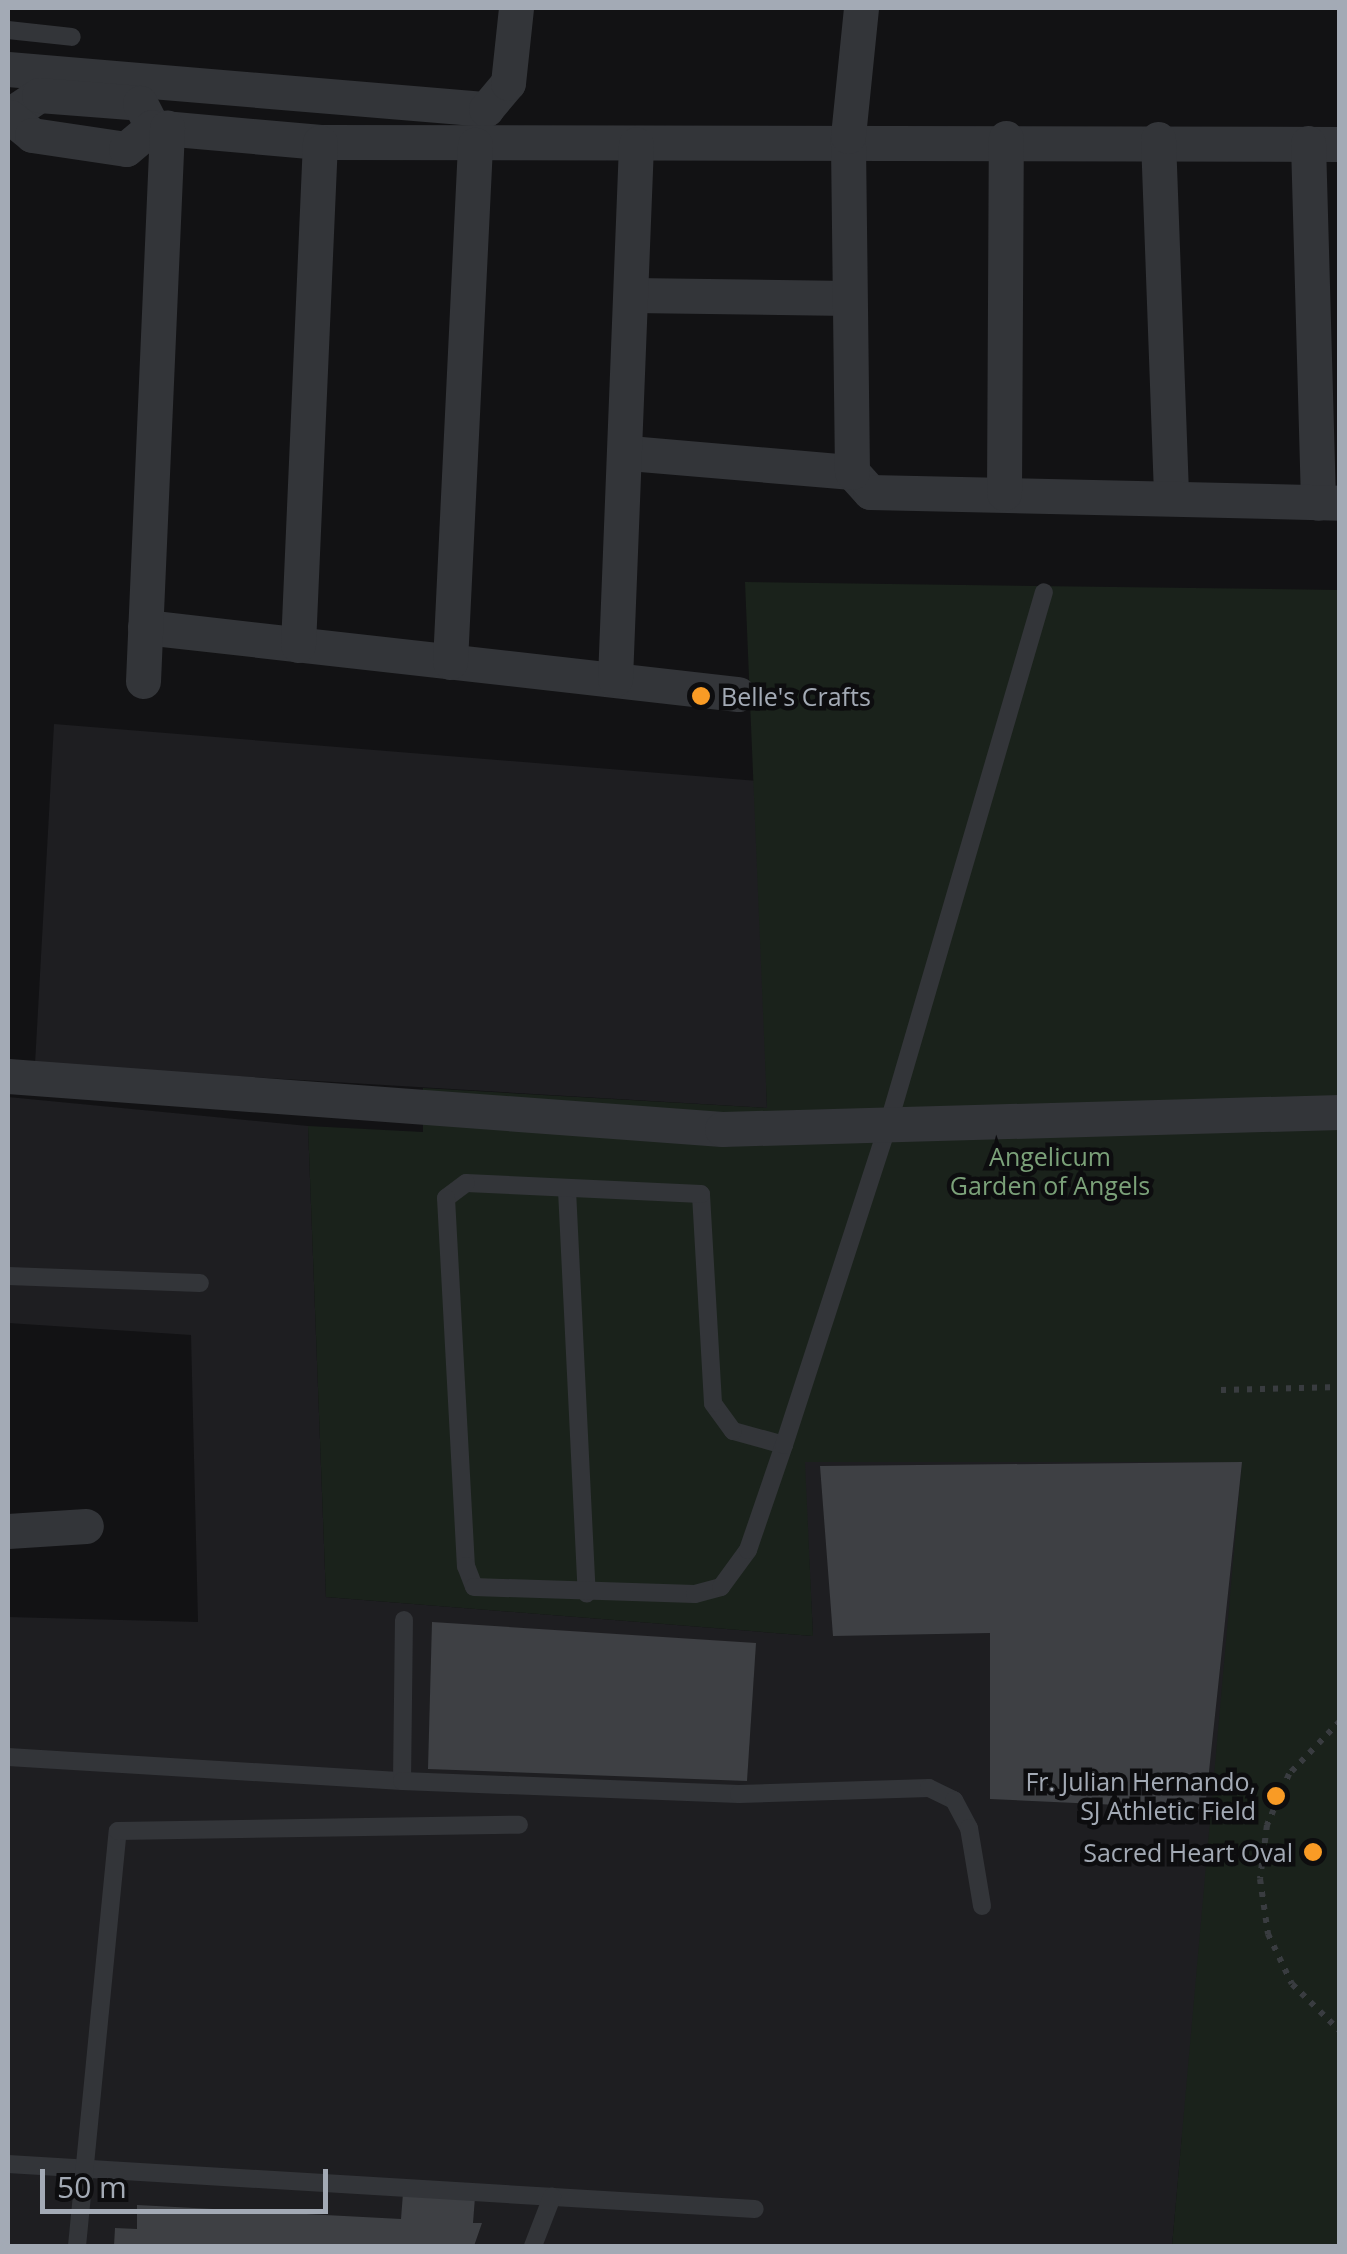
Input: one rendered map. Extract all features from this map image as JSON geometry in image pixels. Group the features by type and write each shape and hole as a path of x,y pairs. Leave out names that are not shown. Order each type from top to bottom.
{"street":[{"path":"8,69 486,110 508,83 516,8"},
{"path":"160,128 320,142 474,146 848,136 1324,144 1328,503 870,492 852,472 848,136 861,8"},
{"path":"9,116 39,95 54,96 140,103 160,128 143,681"},
{"path":"1004,493 1006,138"},
{"path":"1158,139 1172,497"},
{"path":"298,645 320,142"},
{"path":"616,679 628,453 636,144"},
{"path":"450,662 474,146"},
{"path":"632,295 849,298"},
{"path":"628,453 852,472"},
{"path":"146,627 738,694"},
{"path":"8,1076 722,1128 1340,1112"},
{"path":"8,1531 86,1526"}],"lane":[{"path":"8,30 72,37"},
{"path":"784,1445 733,1430 713,1402 702,1194 466,1183 444,1209 468,1577 488,1591 587,1594 721,1587 748,1550 784,1445 888,1125 1044,592"},
{"path":"567,1190 587,1594"},
{"path":"8,1276 200,1283"},
{"path":"402,1781 404,1620"},
{"path":"8,1756 402,1781 740,1794 929,1788 954,1800 969,1828 982,1906"},
{"path":"77,2246 88,2168 112,1838 124,1826 520,1825"},
{"path":"8,2164 755,2210"},
{"path":"533,2246 552,2197"}],"path":[{"path":"1221,1390 1340,1387"},
{"path":"1340,1722 1289,1774 1267,1825 1260,1879 1268,1934 1292,1984 1340,2031"}],"shaded area":[{"path":"54,724 758,781 767,1108 35,1064"},
{"path":"8,1097 308,1126 326,1597 813,1636 804,1462 1339,1459 1182,2137 1172,2246 8,2246 8,1617 198,1622 191,1335 8,1323"}],"green space":[{"name":"Angelicum Garden of Angels","path":"745,582 1339,590 1339,2246 1172,2246 1242,1462 805,1462 813,1636 326,1597 308,1126 423,1132 423,1088 767,1108"}],"building":[{"path":"1242,1462 1205,1809 990,1799 990,1633 833,1636 820,1466"},
{"path":"432,1622 756,1643 747,1781 428,1769"},
{"path":"403,2193 475,2197 473,2223 482,2223 474,2246 114,2246 115,2228 137,2229 137,2205 401,2219"}],"place":[{"name":"Belle's Crafts","path":"701,696"},
{"name":"Fr. Julian Hernando, SJ Athletic Field","path":"1276,1796"},
{"name":"Sacred Heart Oval","path":"1313,1852"}]}
